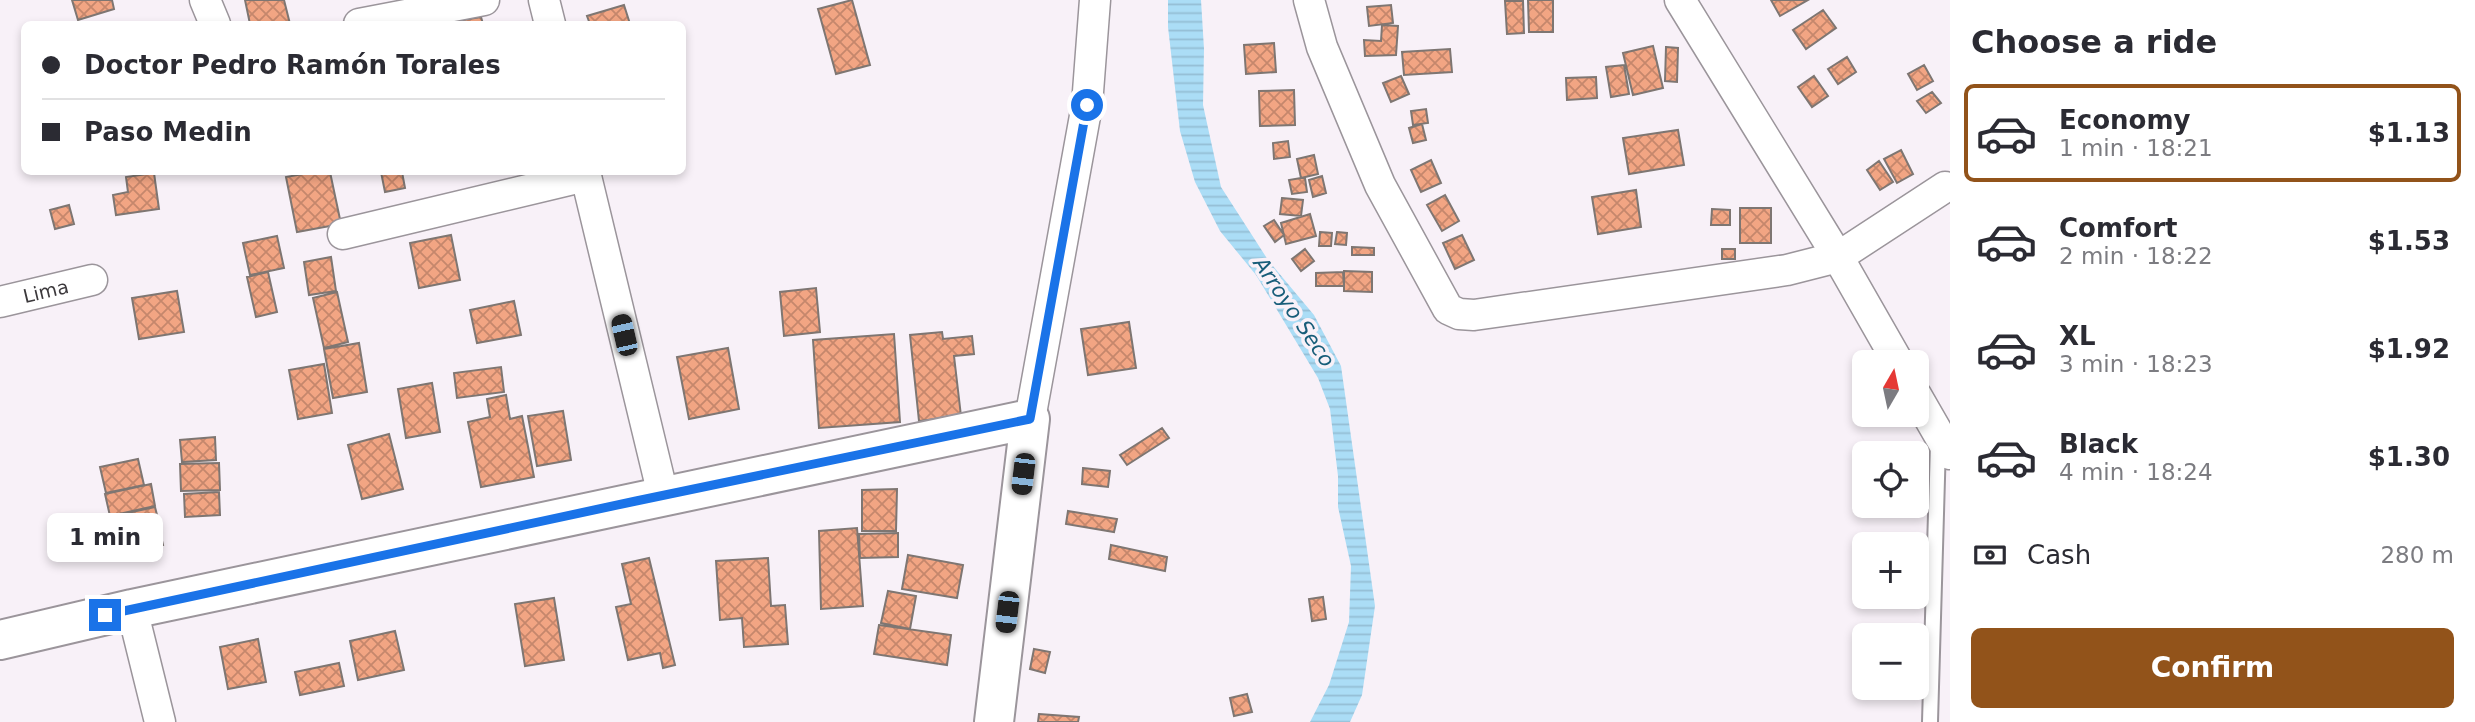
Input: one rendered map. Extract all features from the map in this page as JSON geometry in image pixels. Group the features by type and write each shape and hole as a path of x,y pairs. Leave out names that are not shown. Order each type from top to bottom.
{"street":[{"path":"205,0 214,21"},
{"path":"351,0 357,21"},
{"path":"374,21 484,0"},
{"path":"544,0 549,21"},
{"path":"994,722 1030,419 1087,105 1095,0"},
{"path":"1309,0 1322,47 1380,185 1448,309 1453,312 1474,315 1787,270 1838,257 1945,187"},
{"path":"1680,0 1838,257 1891,350"},
{"path":"343,234 581,175"},
{"path":"585,175 663,495"},
{"name":"Lima","path":"0,302 92,280"},
{"path":"1929,418 1944,444"},
{"path":"0,640 663,495 1030,419"},
{"path":"132,609 160,722"}],"lane":[{"path":"1930,722 1944,444"}],"water":[{"name":"Arroyo Seco","path":"1168,0 1201,0 1203,105 1221,187 1268,260 1314,315 1341,366 1375,606 1362,695 1350,722 1310,722 1329,685 1349,622 1351,566 1338,507 1338,476 1330,409 1318,378 1256,275 1220,231 1195,182 1180,131 1168,27"}],"building":[{"path":"72,0 112,0 114,9 78,20"},
{"path":"245,0 284,0 289,21 249,21"},
{"path":"852,0 870,65 836,74 818,9"},
{"path":"1528,0 1553,0 1553,32 1529,32"},
{"path":"1771,0 1808,0 1780,16"},
{"path":"1505,1 1523,1 1524,33 1507,34"},
{"path":"624,5 629,21 589,21 587,16"},
{"path":"1391,5 1393,23 1369,26 1367,7"},
{"path":"1823,10 1836,28 1806,49 1793,30"},
{"path":"481,17 482,21 456,21"},
{"path":"1382,25 1398,26 1396,55 1365,56 1364,40 1381,41"},
{"path":"1274,43 1276,72 1246,74 1244,45"},
{"path":"1653,46 1663,88 1633,95 1623,53"},
{"path":"1666,47 1678,48 1677,82 1665,81"},
{"path":"1450,49 1452,72 1404,75 1402,52"},
{"path":"1847,57 1856,72 1838,84 1828,69"},
{"path":"1624,65 1629,94 1611,97 1606,67"},
{"path":"1924,65 1933,81 1917,90 1908,74"},
{"path":"1401,76 1409,94 1391,102 1383,83"},
{"path":"1814,76 1828,96 1812,107 1798,87"},
{"path":"1596,77 1597,98 1567,100 1566,78"},
{"path":"1294,90 1295,125 1260,126 1259,91"},
{"path":"1932,92 1941,103 1926,113 1917,101"},
{"path":"1426,109 1428,123 1413,125 1411,111"},
{"path":"1422,124 1426,140 1413,143 1409,128"},
{"path":"1678,130 1684,165 1629,174 1623,138"},
{"path":"1288,141 1290,157 1274,159 1273,143"},
{"path":"1901,150 1913,174 1897,183 1884,159"},
{"path":"1314,155 1318,174 1301,178 1297,159"},
{"path":"1431,160 1441,183 1421,192 1411,170"},
{"path":"1879,161 1893,182 1880,190 1867,170"},
{"path":"154,175 159,209 116,215 113,195 128,192 126,177"},
{"path":"331,175 341,224 297,232 286,177"},
{"path":"382,175 403,175 405,188 385,192"},
{"path":"1322,176 1326,193 1313,197 1309,180"},
{"path":"1305,178 1307,192 1292,194 1289,180"},
{"path":"1636,190 1641,227 1598,234 1592,197"},
{"path":"1445,195 1459,221 1442,231 1427,205"},
{"path":"1282,198 1303,200 1301,216 1280,214"},
{"path":"69,205 74,224 55,229 50,210"},
{"path":"1740,208 1771,208 1771,243 1740,243"},
{"path":"1712,209 1730,210 1730,225 1711,225"},
{"path":"1310,214 1316,236 1286,244 1281,223"},
{"path":"1274,220 1284,235 1275,242 1264,226"},
{"path":"1320,232 1332,233 1331,246 1319,246"},
{"path":"1337,232 1347,233 1346,245 1335,244"},
{"path":"451,235 460,280 419,288 410,243"},
{"path":"1462,235 1474,260 1455,269 1443,243"},
{"path":"277,236 284,268 250,275 243,243"},
{"path":"1352,247 1374,248 1374,255 1352,255"},
{"path":"1305,249 1314,261 1301,271 1292,259"},
{"path":"1722,249 1735,249 1735,259 1722,259"},
{"path":"331,257 336,291 309,295 304,262"},
{"path":"1344,271 1372,272 1372,292 1344,291"},
{"path":"268,272 277,312 256,317 247,277"},
{"path":"1343,272 1344,286 1316,286 1316,273"},
{"path":"816,288 820,332 784,336 780,292"},
{"path":"177,291 184,332 139,339 132,298"},
{"path":"337,292 348,342 324,348 313,298"},
{"path":"514,301 521,335 477,343 470,310"},
{"path":"1129,322 1136,368 1088,375 1081,329"},
{"path":"942,332 943,339 972,336 974,354 954,356 961,416 919,421 910,335"},
{"path":"894,334 900,422 819,428 813,340"},
{"path":"359,343 367,392 333,398 324,349"},
{"path":"728,348 739,409 689,419 677,357"},
{"path":"324,364 332,413 298,419 289,370"},
{"path":"501,367 504,392 457,398 454,373"},
{"path":"432,383 440,432 406,438 398,389"},
{"path":"506,395 510,419 522,416 534,477 481,487 468,422 490,417 487,399"},
{"path":"563,411 571,460 537,466 528,416"},
{"path":"1162,428 1169,438 1127,465 1120,455"},
{"path":"389,434 403,489 362,499 348,445"},
{"path":"215,437 216,460 182,462 180,440"},
{"path":"138,459 144,485 106,493 100,467"},
{"path":"219,463 220,490 181,491 180,464"},
{"path":"1083,468 1110,471 1108,487 1082,484"},
{"path":"151,484 155,506 110,516 105,494"},
{"path":"897,489 896,531 862,531 862,490"},
{"path":"219,492 220,515 185,517 184,494"},
{"path":"155,507 160,527 122,535 118,515"},
{"path":"1068,511 1117,519 1114,532 1066,524"},
{"path":"159,528 163,545 125,554 122,536"},
{"path":"857,528 863,606 821,609 819,531"},
{"path":"898,533 898,557 860,558 859,534"},
{"path":"1111,545 1167,557 1165,571 1109,559"},
{"path":"908,555 963,565 957,598 902,589"},
{"path":"649,558 675,665 663,668 660,653 628,660 616,607 631,604 622,564"},
{"path":"768,558 771,606 785,605 788,644 744,647 742,618 720,620 716,561"},
{"path":"888,591 916,596 910,629 881,623"},
{"path":"1323,597 1326,619 1312,621 1309,599"},
{"path":"554,598 564,660 525,666 515,604"},
{"path":"879,625 951,635 947,665 874,654"},
{"path":"395,631 404,670 358,680 350,641"},
{"path":"258,639 266,682 228,689 220,647"},
{"path":"1034,649 1050,652 1045,673 1030,669"},
{"path":"339,663 344,686 300,695 295,672"},
{"path":"1247,694 1252,712 1234,716 1230,698"},
{"path":"1039,714 1079,717 1078,722 1038,722"}],"route":[{"path":"105,615 1030,419 1087,105"}]}
